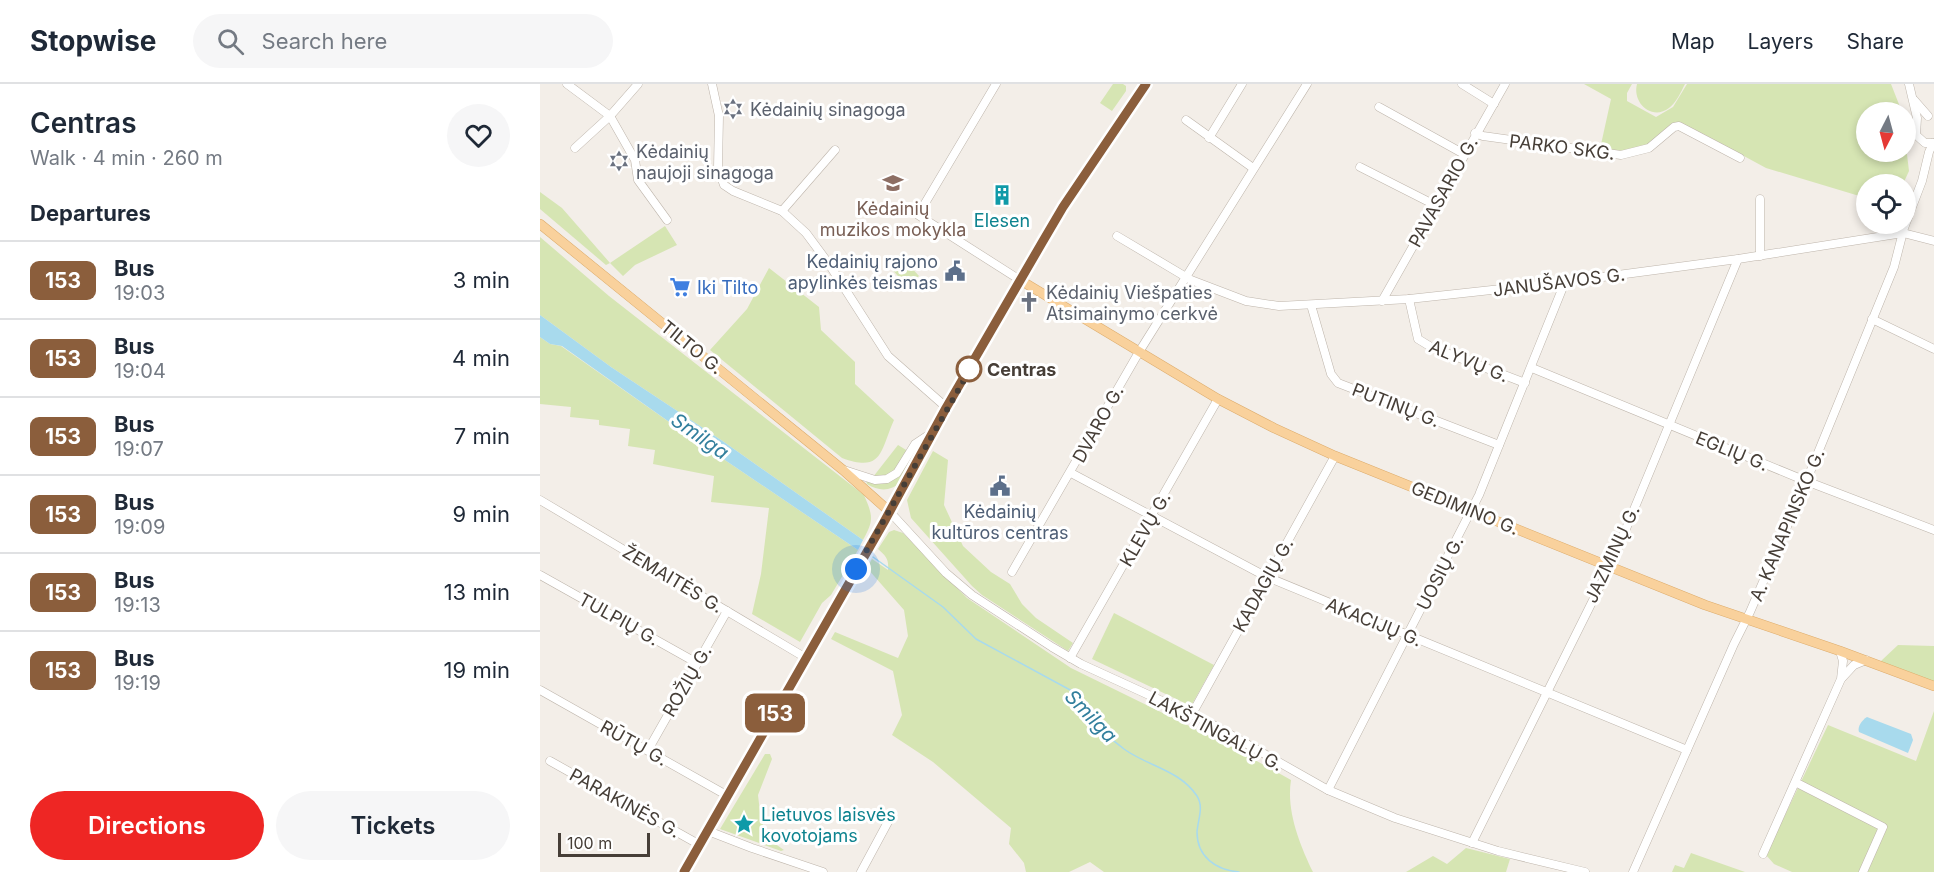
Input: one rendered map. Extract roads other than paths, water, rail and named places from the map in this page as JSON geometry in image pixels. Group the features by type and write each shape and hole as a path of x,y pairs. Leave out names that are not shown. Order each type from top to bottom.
{"main road":[{"path":"684,872 1020,280 1063,207 1146,84"},
{"name":"TILTO G.","path":"540,224 843,470 890,512"},
{"name":"GEDIMINO G.","path":"1020,280 1218,399 1335,456 1705,605 1866,660 1934,686"}],"street":[{"path":"567,84 610,116 635,160 638,180 667,220"},
{"path":"712,84 719,116 718,168 724,185 782,211 813,242 888,356 946,408"},
{"path":"996,84 918,215 1020,280"},
{"path":"1209,138 1242,84"},
{"name":"DVARO G.","path":"1012,572 1139,352 1307,84"},
{"path":"1462,84 1494,104"},
{"name":"PAVASARIO G.","path":"1382,301 1504,84"},
{"path":"1909,84 1917,122 1915,131 1923,151 1925,172"},
{"path":"575,148 610,116 633,86"},
{"path":"1913,99 1931,117 1917,122"},
{"path":"1379,107 1464,154"},
{"path":"1186,120 1253,168"},
{"name":"PARKO SKG.","path":"1475,133 1482,136 1621,155 1649,148 1674,127 1679,126 1740,158"},
{"path":"1919,140 1933,143 1925,172"},
{"path":"782,211 835,150"},
{"path":"1925,172 1934,153"},
{"path":"1360,167 1435,205"},
{"name":"A. KANAPINSKO G.","path":"1916,197 1925,172"},
{"path":"1760,200 1760,255"},
{"name":"JANUŠAVOS G.","path":"1117,236 1186,277 1226,294 1263,305 1279,306 1409,299 1565,282 1738,259 1896,234"},
{"name":"A. KANAPINSKO G.","path":"1633,872 1806,481 1894,267 1903,234"},
{"name":"JANUŠAVOS G.","path":"1907,234 1934,241"},
{"name":"JAZMINŲ G.","path":"1472,843 1609,566 1738,259"},
{"name":"UOSIŲ G.","path":"1328,790 1472,511 1565,282"},
{"name":"ALYVŲ G.","path":"1409,299 1418,339 1431,347 1525,383"},
{"name":"PUTINŲ G.","path":"1311,305 1331,374 1338,383 1499,445"},
{"path":"1872,319 1934,349"},
{"name":"EGLIŲ G.","path":"1532,368 1806,481 1934,530"},
{"name":"KLEVŲ G.","path":"1071,658 1218,399"},
{"name":"TILTO G.","path":"843,470 875,480 887,479 897,473 915,444 933,432"},
{"name":"KADAGIŲ G.","path":"1192,714 1335,456"},
{"name":"AKACIJŲ G.","path":"1071,473 1267,578 1687,750"},
{"name":"ŽEMAITĖS G.","path":"540,500 806,658"},
{"name":"LAKŠTINGALŲ G.","path":"890,512 958,584 992,609 1071,658 1192,714 1328,790 1395,818 1472,843 1585,872"},
{"name":"TULPIŲ G.","path":"540,575 697,663"},
{"name":"ROŽIŲ G.","path":"648,750 727,611"},
{"path":"1763,854 1797,783 1841,679 1843,668 1840,651"},
{"path":"1841,679 1854,665 1866,660"},
{"name":"RŪTŲ G.","path":"540,690 728,796"},
{"name":"PARAKINĖS G.","path":"550,761 700,845"},
{"path":"1797,783 1883,827 1863,872"},
{"path":"861,872 889,820"},
{"path":"708,831 823,872"}],"water":[{"path":"540,315 611,367 724,442 863,540 858,550 682,431 562,346 550,344 540,337"},
{"path":"1867,717 1911,734 1913,740 1908,753 1859,732 1860,724"}],"waterway":[{"name":"Smilga","path":"873,557 943,607 976,639 1072,691 1079,698 1095,725 1124,749 1182,780 1199,800 1197,832 1200,849 1209,861 1231,871 1239,872"}],"place":[{"name":"Kėdainių sinagoga","path":"733,109"},
{"name":"Kėdainių naujoji sinagoga","path":"619,161"},
{"name":"Kėdainių muzikos mokykla","path":"893,183"},
{"name":"Elesen","path":"1002,195"},
{"name":"Kedainių rajono apylinkės teismas","path":"955,271"},
{"name":"Iki Tilto","path":"680,287"},
{"name":"Kėdainių Viešpaties Atsimainymo cerkvė","path":"1029,302"},
{"name":"Centras","path":"969,369"},
{"name":"Kėdainių kultūros centras","path":"1000,486"},
{"name":"Lietuvos laisvės kovotojams","path":"744,824"}]}
